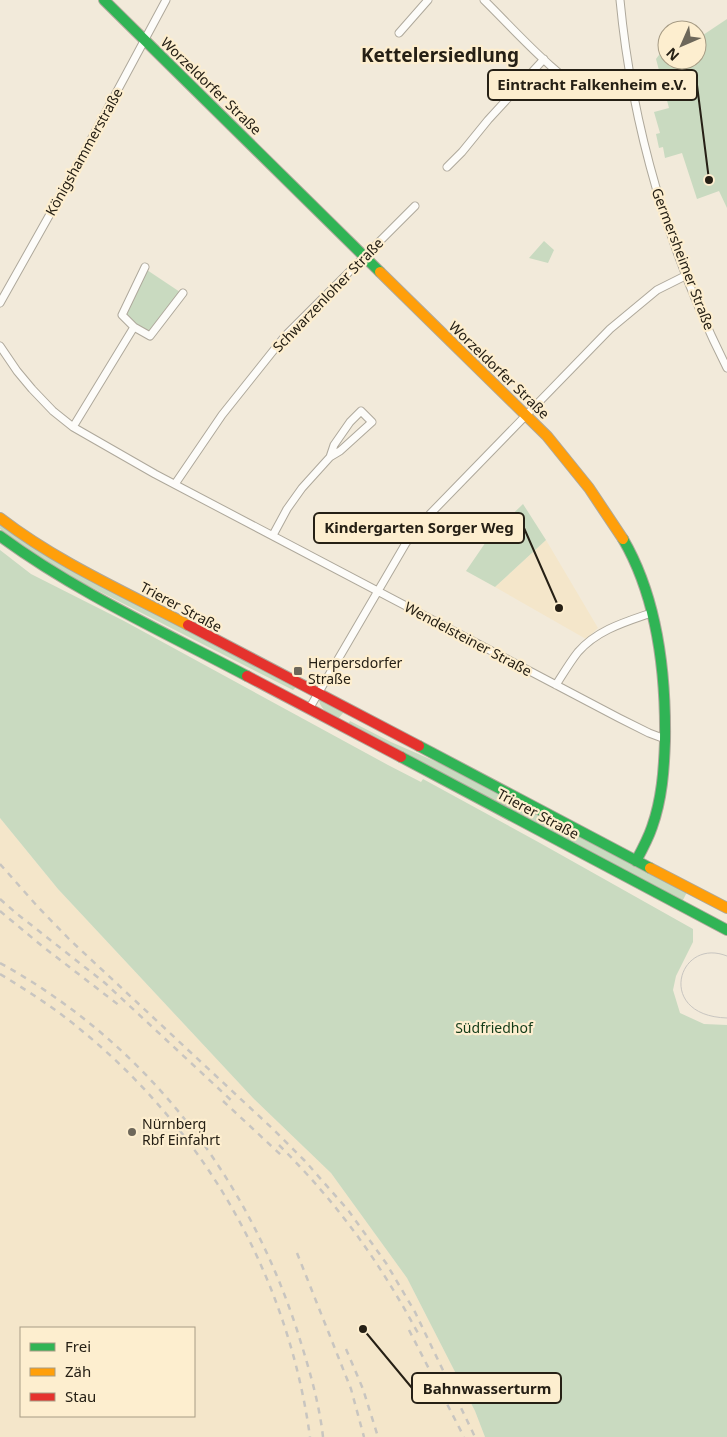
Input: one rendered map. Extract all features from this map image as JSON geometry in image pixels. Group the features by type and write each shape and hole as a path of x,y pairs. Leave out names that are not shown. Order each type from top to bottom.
{"main road":[{"name":"Worzeldorfer Straße","path":"104,0 526,416 567,458 598,498 626,544 642,586 662,660 665,692 664,773 654,822 647,843 636,861"},
{"name":"Trierer Straße","path":"0,518 25,537 58,557 354,714 727,908"},
{"name":"Trierer Straße","path":"0,536 30,558 70,582 724,925"},
{"path":"346,728 344,724 345,718 354,714"}],"street":[{"name":"Königshammerstraße","path":"0,303 166,0"},
{"path":"399,33 428,0"},
{"path":"484,0 558,73 583,90 603,95 632,91"},
{"name":"Germersheimer Straße","path":"620,0 632,91 653,176 686,275 727,368"},
{"path":"447,167 544,59"},
{"name":"Schwarzenloher Straße","path":"175,484 222,415 285,336 415,206"},
{"path":"145,267 122,315 134,327 150,336 183,293"},
{"path":"309,709 406,543 430,514 579,359 627,314 657,290 686,275"},
{"path":"73,427 134,327"},
{"name":"Wendelsteiner Straße","path":"0,346 32,389 53,411 73,427 175,484 377,591 649,733 665,739"},
{"path":"273,535 287,509 302,488 330,457 340,451 372,422 361,411 350,422 334,444 330,457"},
{"path":"556,685 570,663 589,641 616,625 650,613"}],"shaded area":[{"path":"546,540 598,628 586,639 495,587"},
{"path":"0,818 58,889 253,1098 331,1173 407,1278 475,1411 485,1437 0,1437"}],"green space":[{"path":"727,19 727,208 719,191 697,199 682,153 665,158 663,147 659,148 656,134 660,133 654,112 669,108 659,70 707,70 707,32"},
{"path":"544,241 554,250 548,263 529,258"},
{"path":"147,270 180,292 149,333 135,325 125,316"},
{"path":"523,504 546,540 495,587 466,571 490,536"},
{"path":"0,522 296,687 293,690 55,568 0,529"},
{"name":"Südfriedhof","path":"0,550 31,574 124,621 388,765 421,782 423,779 693,929 693,942 676,976 673,990 680,1013 704,1024 727,1025 727,1437 485,1437 475,1411 407,1278 331,1173 253,1098 58,889 0,818"},
{"path":"321,700 343,713 338,719 326,712 319,701"},
{"path":"350,721 439,763 687,892 682,902 348,724"}],"tram line":[{"path":"727,956 710,953 696,957 686,966 681,979 682,992 689,1005 704,1014 727,1018"}],"railway":[{"path":"0,864 69,939 274,1130 305,1161 348,1210 386,1263 415,1312 475,1437"},
{"path":"0,899 105,983 233,1102"},
{"path":"0,911 120,1006"},
{"path":"0,963 52,995 100,1032 144,1073 184,1118 219,1166 249,1218 276,1273 297,1330 309,1370 319,1410 323,1437"},
{"path":"0,974 62,1015 126,1070 166,1114 203,1161 234,1212 261,1265 283,1320 299,1378 310,1437"},
{"path":"223,1101 281,1155"},
{"path":"279,1145 321,1190 373,1258 419,1335"},
{"path":"297,1253 351,1389 364,1437"},
{"path":"409,1330 464,1437"},
{"path":"346,1349 363,1389 378,1437"}],"traffic: fast":[{"path":"104,0 380,272"},
{"path":"0,536 90,593 247,676"},
{"path":"623,539 635,562 652,611 658,637 664,689 665,741 662,784 650,831 636,861"},
{"path":"419,746 650,868"},
{"path":"401,757 727,930"}],"traffic: slow":[{"path":"380,272 547,436 589,488 623,539"},
{"path":"0,518 45,549 188,625"},
{"path":"650,868 727,908"}],"traffic: jam":[{"path":"188,625 419,746"},
{"path":"247,676 401,757"}],"place":[{"name":"Eintracht Falkenheim e.V.","path":"709,180"},
{"name":"Kindergarten Sorger Weg","path":"559,608"},
{"name":"Herpersdorfer Straße","path":"298,671"},
{"name":"Nürnberg Rbf Einfahrt","path":"132,1132"},
{"name":"Bahnwasserturm","path":"363,1329"}],"district":[{"name":"Kettelersiedlung","path":"440,55"}]}
